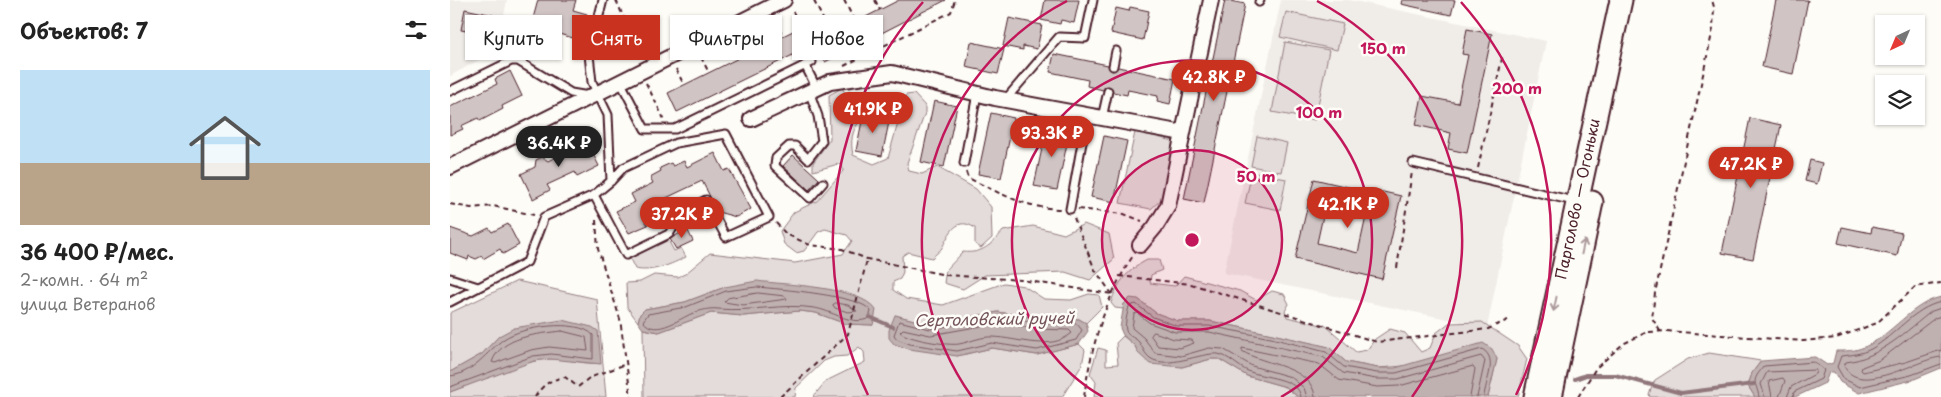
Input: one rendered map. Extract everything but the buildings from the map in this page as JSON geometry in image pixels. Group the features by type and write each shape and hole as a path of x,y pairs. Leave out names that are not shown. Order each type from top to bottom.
{"main road":[{"name":"Парголово — Огоньки","path":"1535,397 1621,0"},
{"name":"Парголово — Огоньки","path":"1551,397 1634,0"}],"street":[{"path":"450,167 784,0"},
{"path":"1140,245 1155,227 1168,206 1211,0"},
{"path":"751,119 830,82 892,73 1005,100 1182,133"}],"lane":[{"path":"602,0 589,55 593,94 608,115 612,181"},
{"path":"1005,100 1059,37 1084,38 1093,0"},
{"path":"1113,66 1116,51"},
{"path":"450,91 511,61 518,61 571,93 593,94"},
{"path":"620,81 645,128 675,129 808,64 822,141 808,159 795,146 788,146 776,158 775,166 810,198 823,183"},
{"path":"1102,118 1108,91"},
{"path":"964,163 977,94"},
{"path":"1070,209 1087,115"},
{"path":"450,302 527,262 544,218 594,195 612,181 624,168 676,143 726,134 769,217 726,237 706,200 684,212 669,234 626,255 594,195"},
{"path":"1414,163 1577,201"},
{"path":"450,278 478,287"}],"path":[{"path":"616,0 622,15"},
{"path":"844,0 852,15"},
{"path":"875,0 880,10"},
{"path":"838,70 951,12 956,0"},
{"path":"1660,331 1652,318 1655,293 1713,29 1714,7 1712,0"},
{"path":"814,1 821,15"},
{"path":"793,12 814,54 808,64"},
{"path":"1476,177 1503,54"},
{"path":"702,60 709,73"},
{"path":"676,69 684,85"},
{"path":"646,83 669,129"},
{"path":"964,163 968,178 1021,204 1041,208 1124,214 1155,227"},
{"path":"1397,268 1414,163"},
{"path":"594,195 598,249 620,319 631,397"},
{"path":"450,204 471,208 493,206 544,218"},
{"path":"1070,209 1095,270 1112,294"},
{"path":"769,217 786,234 810,245 842,249 867,259 946,275 1020,280 1112,294"},
{"path":"1084,397 1088,364 1112,294 1119,276 1140,245"},
{"path":"780,397 848,334 859,298 867,259"},
{"path":"1119,276 1191,284 1377,342 1488,329 1510,319"},
{"path":"1578,397 1596,368 1623,344 1647,332 1660,331 1804,341 1836,338 1877,322 1915,288 1941,283"},
{"path":"535,397 542,385 554,379 565,377 578,387 589,378 626,364"}],"shaded area":[{"path":"450,0 507,0 504,15 465,15 465,60 479,60 450,76"},
{"path":"1281,0 1349,0 1546,41 1487,327 1224,273"},
{"path":"1286,12 1343,24 1337,50 1280,37"},
{"path":"1285,42 1329,50 1315,120 1272,112"},
{"path":"842,88 854,106 872,91 879,93 882,100 858,123 852,137 853,155 874,164 888,158 906,95 914,94 925,106 925,113 907,163 909,171 922,174 937,167 976,189 991,207 992,238 981,248 975,244 975,228 969,225 959,225 951,231 942,248 932,258 908,252 902,256 903,272 900,279 893,282 893,290 906,299 943,305 1004,283 1024,286 1044,299 1071,300 1089,294 1099,295 1102,307 1086,323 1079,319 1038,318 998,312 929,324 895,315 957,356 992,348 1037,355 1079,344 1085,350 1082,365 1062,397 813,397 826,381 865,362 864,352 859,347 847,356 834,357 824,361 796,388 795,397 644,397 643,329 659,332 711,313 743,316 800,311 816,313 846,324 873,325 725,287 685,302 645,309 640,314 638,322 627,307 626,283 640,282 654,275 678,277 685,274 710,253 795,263 843,254 852,241 847,235 825,229 818,232 804,251 796,253 784,244 780,231 794,212 817,201 843,171 842,163 813,171 813,163 830,139 829,95"},
{"path":"1135,132 1174,141 1164,197 1151,209 1120,203"},
{"path":"1257,136 1287,143 1281,172 1251,166"},
{"path":"1252,172 1286,179 1280,210 1245,203"},
{"path":"1084,224 1109,234 1114,259 1090,280 1065,272 985,275 963,289 944,283 946,270 963,252 981,250 1003,231 1033,226 1064,234"},
{"path":"667,238 674,251 681,248 686,257 655,269 635,269 629,257"},
{"path":"1147,260 1159,260 1162,270 1151,275 1150,283 1175,286 1184,276 1240,291 1256,300 1272,291 1284,294 1289,304 1285,311 1287,317 1326,326 1356,352 1367,350 1375,339 1390,329 1405,333 1421,352 1430,348 1436,333 1449,323 1482,322 1518,346 1527,359 1518,397 1488,397 1497,359 1378,368 1346,362 1328,347 1210,321 1178,321 1156,313 1138,299 1124,304 1123,309 1115,308 1111,303 1113,296 1124,277"},
{"path":"517,281 597,299 606,397 450,397 450,392 514,367 540,360 556,359 600,363 499,336 482,354 450,372 450,313"},
{"path":"1123,336 1135,346 1138,353 1182,367 1211,359 1219,359 1247,376 1286,387 1298,397 1094,397 1096,382 1090,374 1098,348 1106,350 1106,365 1118,364 1116,343"},
{"path":"1709,353 1761,361 1752,373 1748,386 1755,397 1650,397 1649,394 1655,380 1688,359"}],"water":[{"path":"757,281 821,288 855,296 867,302 876,310 873,325 846,324 816,313 800,311 743,316 711,313 659,332 643,329 638,322 640,314 645,309 685,302 725,287"},
{"path":"1941,297 1941,368 1912,380 1859,393 1840,382 1834,372 1829,372 1825,383 1795,397 1755,397 1748,386 1752,373 1761,361 1815,357 1827,365 1833,363 1836,351 1855,350 1867,346 1888,332 1918,307"},
{"path":"1130,298 1138,299 1156,313 1178,321 1210,321 1329,347 1346,362 1378,368 1395,368 1483,343 1492,349 1497,359 1488,397 1298,397 1286,387 1247,376 1219,359 1211,359 1182,367 1150,364 1123,335 1120,328 1124,304"},
{"path":"998,312 1038,318 1079,319 1086,323 1088,331 1079,344 1037,355 992,348 957,356 909,349 894,344 889,338 889,330 895,315 929,324"},
{"path":"562,320 592,327 598,331 601,364 550,359 534,361 450,392 450,372 482,354 499,336 514,328"}],"waterway":[{"name":"Сертоловский ручей","path":"870,317 893,327"},
{"name":"Сертоловский ручей","path":"1575,379 1586,375 1615,375 1681,393 1754,384"}]}
